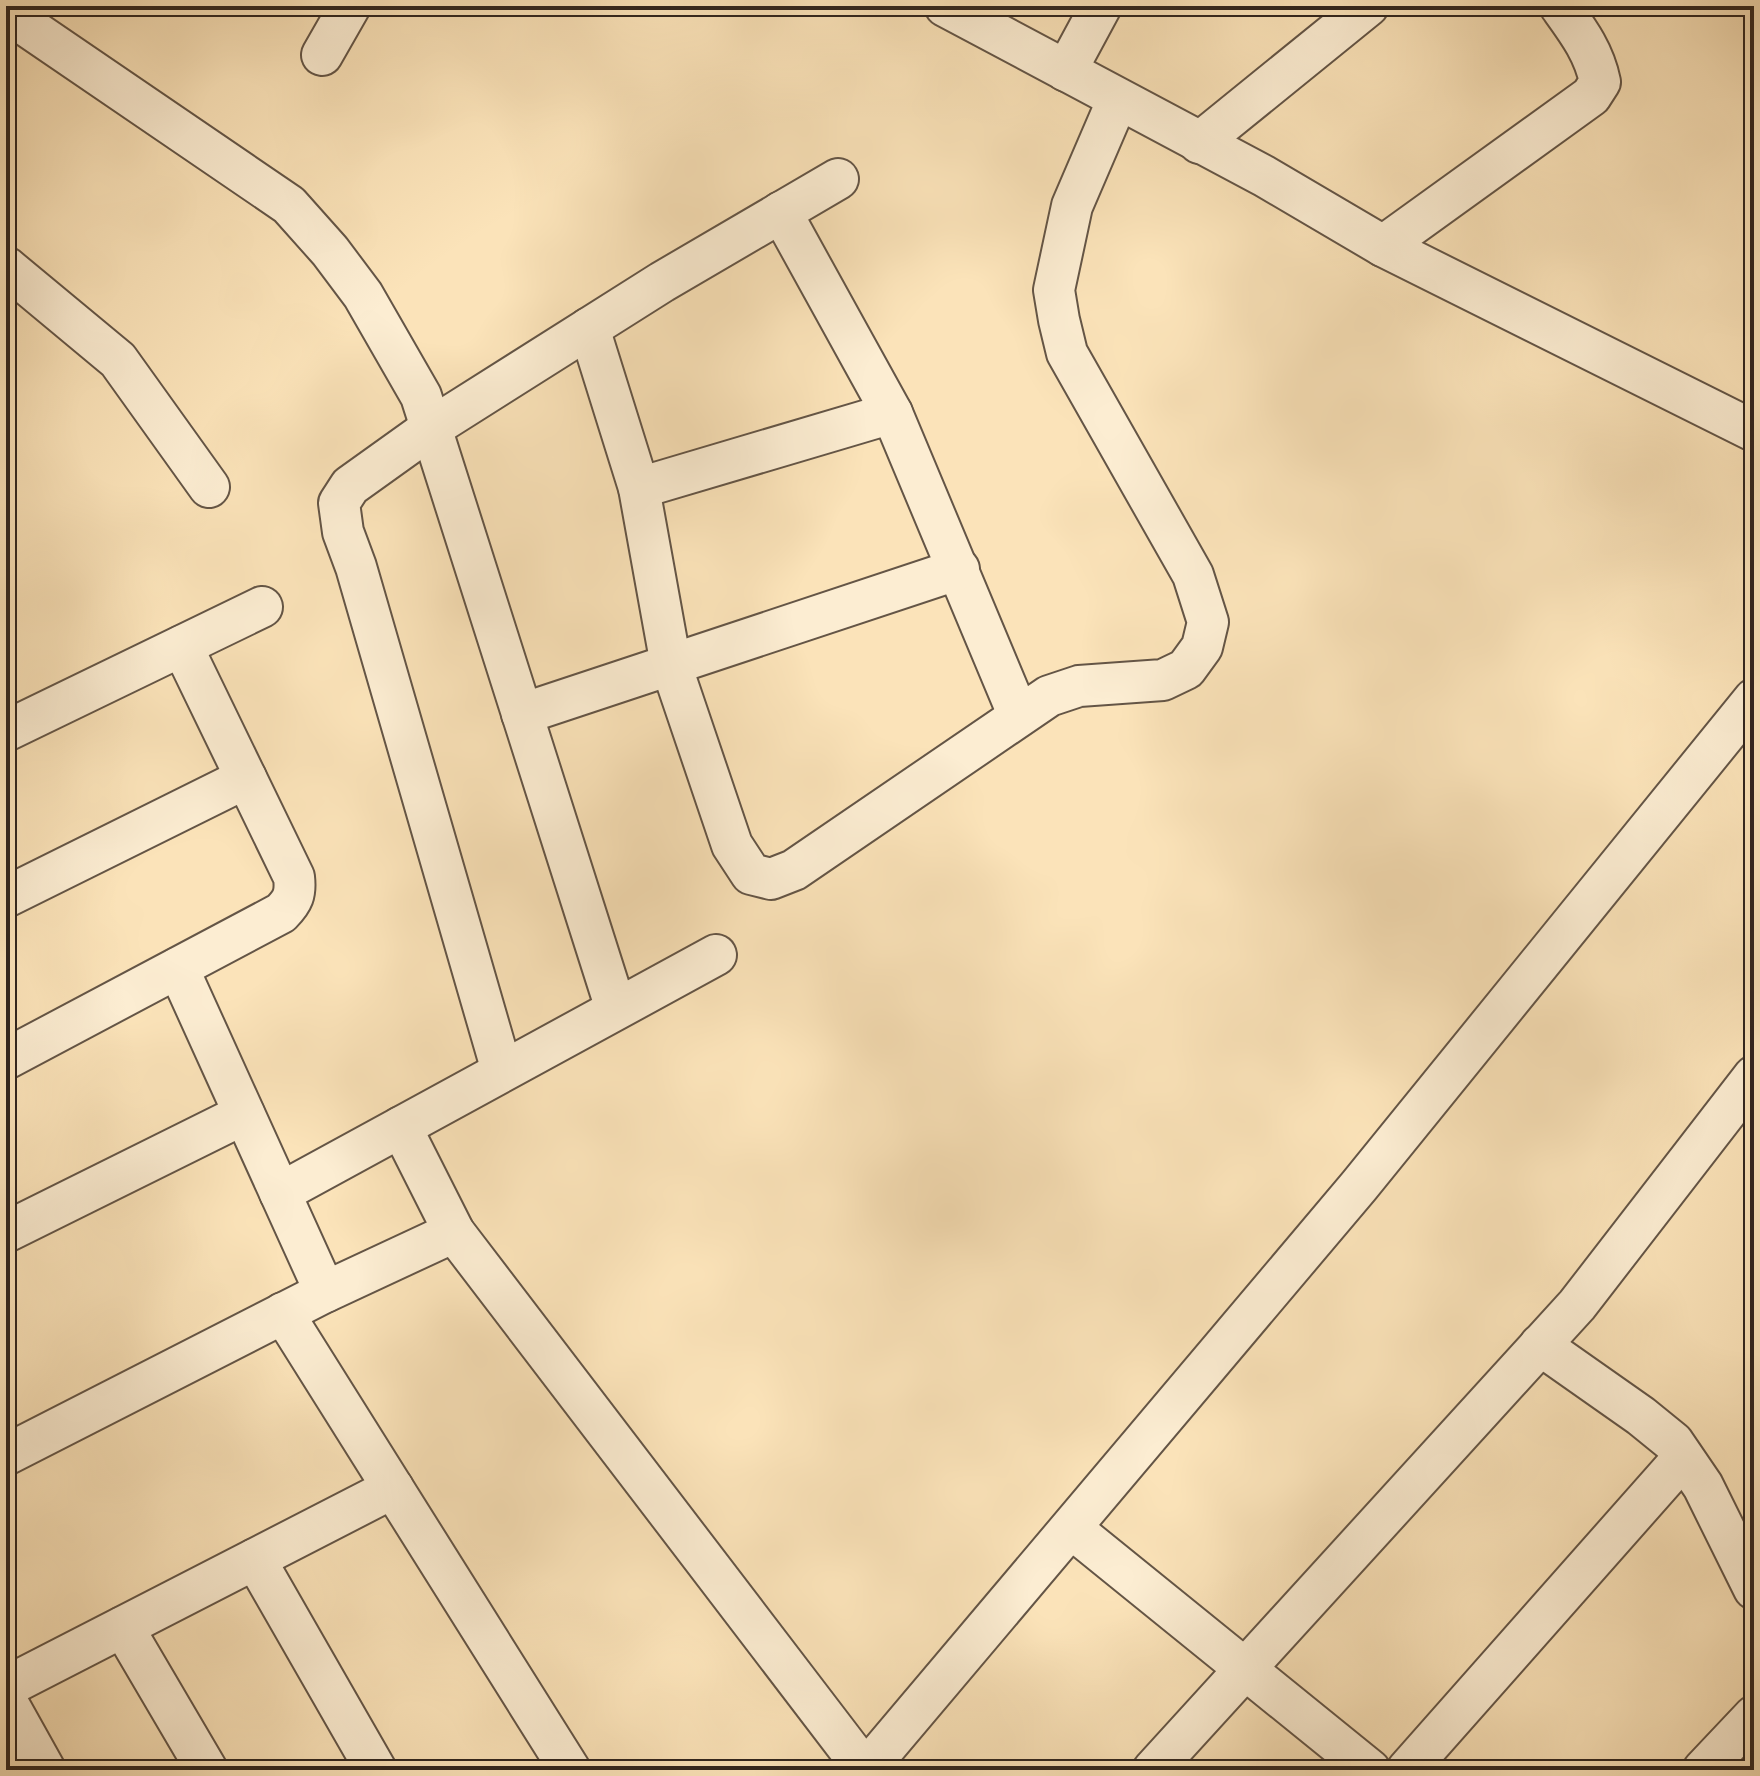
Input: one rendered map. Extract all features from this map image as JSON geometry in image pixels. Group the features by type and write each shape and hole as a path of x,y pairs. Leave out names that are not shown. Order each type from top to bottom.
{"street":[{"path":"322,55 350,6"},
{"path":"945,6 1264,176 1383,246 1754,431"},
{"path":"1066,71 1101,6"},
{"path":"1199,143 1368,6"},
{"path":"1383,246 1591,96 1600,82 1597,65 1590,49 1560,6"},
{"path":"6,12 289,205 330,251 363,295 421,396 616,1009"},
{"path":"589,328 639,488 671,665 732,845 751,874 771,879 794,870 1018,714 1049,696 1079,686 1163,680 1186,669 1202,647 1208,622 1193,575 1067,353 1054,290 1072,206 1118,99"},
{"path":"502,1071 356,567 343,532 339,503 350,486 431,428 662,282 838,179"},
{"path":"781,212 892,413 1018,714"},
{"path":"6,267 118,360 209,487"},
{"path":"639,488 892,413"},
{"path":"522,714 959,569"},
{"path":"6,731 262,607"},
{"path":"6,1059 281,913 292,902 296,891 294,877 182,646"},
{"path":"401,1127 454,1232 866,1770 1359,1186 1748,718"},
{"path":"6,897 246,778"},
{"path":"280,1193 716,955"},
{"path":"178,968 325,1292"},
{"path":"1153,1770 1577,1305 1749,1093"},
{"path":"6,1232 244,1114"},
{"path":"6,1455 325,1292 454,1232"},
{"path":"283,1313 570,1770"},
{"path":"1540,1345 1673,1442 1703,1486 1754,1589"},
{"path":"1407,1770 1683,1458"},
{"path":"6,1687 393,1488"},
{"path":"1071,1528 1370,1770"},
{"path":"255,1559 376,1770"},
{"path":"123,1627 207,1770"},
{"path":"6,1700 45,1770"},
{"path":"1703,1770 1754,1716"}]}
